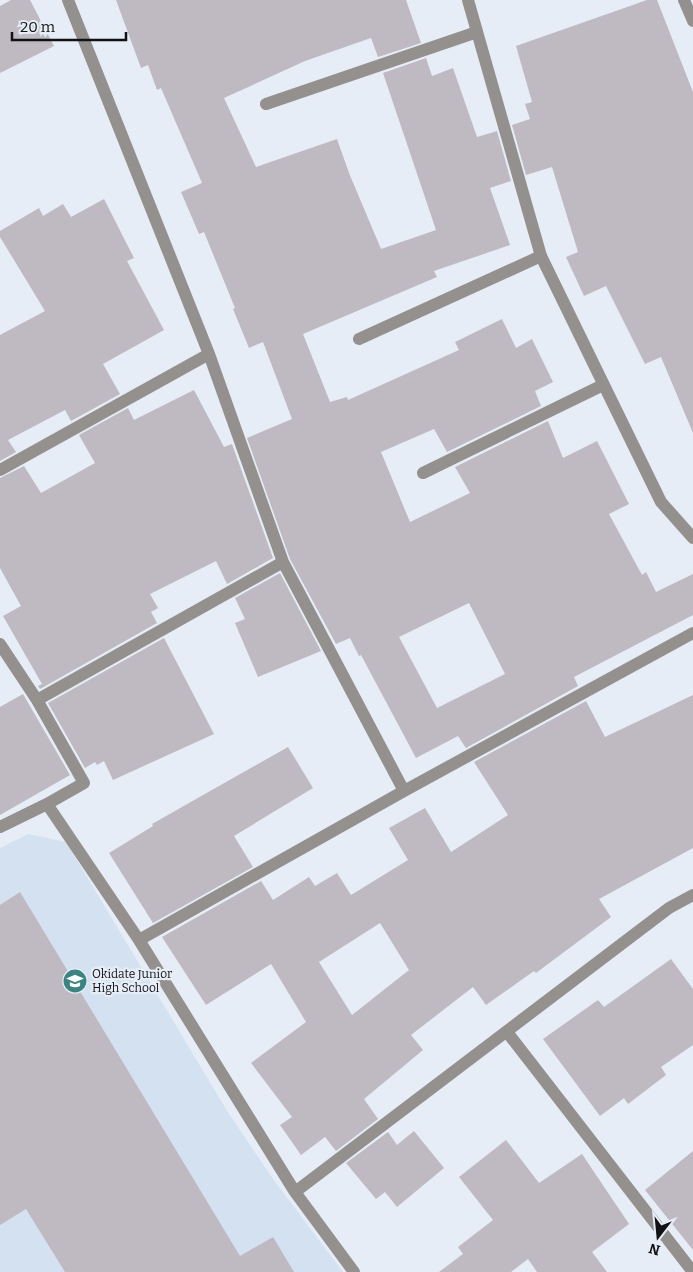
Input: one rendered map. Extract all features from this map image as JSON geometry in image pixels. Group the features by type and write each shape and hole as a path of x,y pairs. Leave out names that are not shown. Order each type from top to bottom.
{"street":[{"path":"68,0 209,354 283,562 404,791"},
{"path":"468,0 541,256 661,502 693,538"},
{"path":"684,0 693,21"},
{"path":"266,104 477,32"},
{"path":"359,340 541,256"},
{"path":"0,470 209,354"},
{"path":"423,473 603,384"},
{"path":"37,700 283,562"},
{"path":"140,940 404,791 693,634"},
{"path":"0,644 37,700 84,783 48,804 0,827"},
{"path":"48,804 140,940 295,1192 354,1272"},
{"path":"295,1192 669,908 693,895"},
{"path":"507,1032 693,1272"}],"shaded area":[{"name":"Okidate Junior High School","path":"28,834 66,842 229,1114 273,1179 343,1272 0,1272 0,848"}],"building":[{"path":"11,0 30,0 54,46 0,73 0,6"},
{"path":"116,0 406,0 421,43 378,57 371,38 305,61 224,98 256,167 337,139 381,249 436,230 383,73 426,58 432,76 453,68 477,137 497,131 511,181 490,188 510,245 434,271 437,277 303,334 330,402 347,397 348,400 459,350 455,342 502,319 516,348 532,339 553,382 535,391 541,406 447,452 434,429 381,452 410,522 470,493 455,467 548,421 563,458 597,441 629,504 609,514 642,575 646,572 656,592 693,574 693,615 574,677 578,686 466,748 458,736 416,758 361,655 359,656 350,638 336,644 290,559 247,438 292,419 263,342 249,348 204,232 199,234 181,192 202,183 161,88 157,90 148,65 141,68","holes":["469,603 505,674 437,708 399,637"]},
{"path":"647,0 657,0 693,92 693,433 661,357 645,364 606,286 584,296 566,257 578,252 552,167 526,175 512,125 530,119 525,104 532,102 516,46"},
{"path":"104,199 134,258 127,261 164,330 103,364 120,394 71,421 65,410 8,440 16,452 0,461 0,335 45,311 0,237 0,231 39,208 43,216 63,204 71,217"},
{"path":"194,390 224,447 232,444 273,558 227,584 216,561 150,594 158,608 151,612 157,623 40,689 38,686 42,684 3,616 21,606 0,568 0,478 24,466 41,493 95,463 79,435 128,408 134,420"},
{"path":"280,573 321,651 258,677 235,623 245,619 235,598"},
{"path":"164,638 214,734 113,780 104,761 97,765 95,762 85,768 48,703"},
{"path":"23,694 70,775 0,815 0,707"},
{"path":"693,695 693,848 599,899 611,917 536,973 534,971 486,1005 473,987 411,1035 423,1050 364,1099 378,1119 336,1151 325,1137 301,1155 280,1125 292,1117 251,1063 306,1022 271,964 206,1005 162,937 261,881 273,900 309,877 315,886 337,873 351,895 408,860 389,828 425,808 451,852 508,815 474,762 586,701 605,737","holes":["380,923 409,970 352,1015 319,962"]},
{"path":"288,747 313,788 234,836 253,867 153,923 109,853 153,826 152,824"},
{"path":"20,892 240,1256 273,1237 294,1272 65,1272 26,1209 0,1225 0,905"},
{"path":"671,959 693,989 693,1045 661,1067 666,1075 628,1104 624,1098 600,1116 543,1039 598,1000 604,1007"},
{"path":"414,1131 444,1168 397,1207 385,1192 376,1199 346,1163 388,1132 397,1145"},
{"path":"506,1140 539,1183 582,1154 629,1224 592,1252 607,1272 537,1272 528,1259 511,1272 439,1272 463,1254 458,1247 493,1220 459,1177"},
{"path":"693,1151 693,1250 645,1190"}],"place":[{"name":"Okidate Junior High School","path":"75,981"}]}
